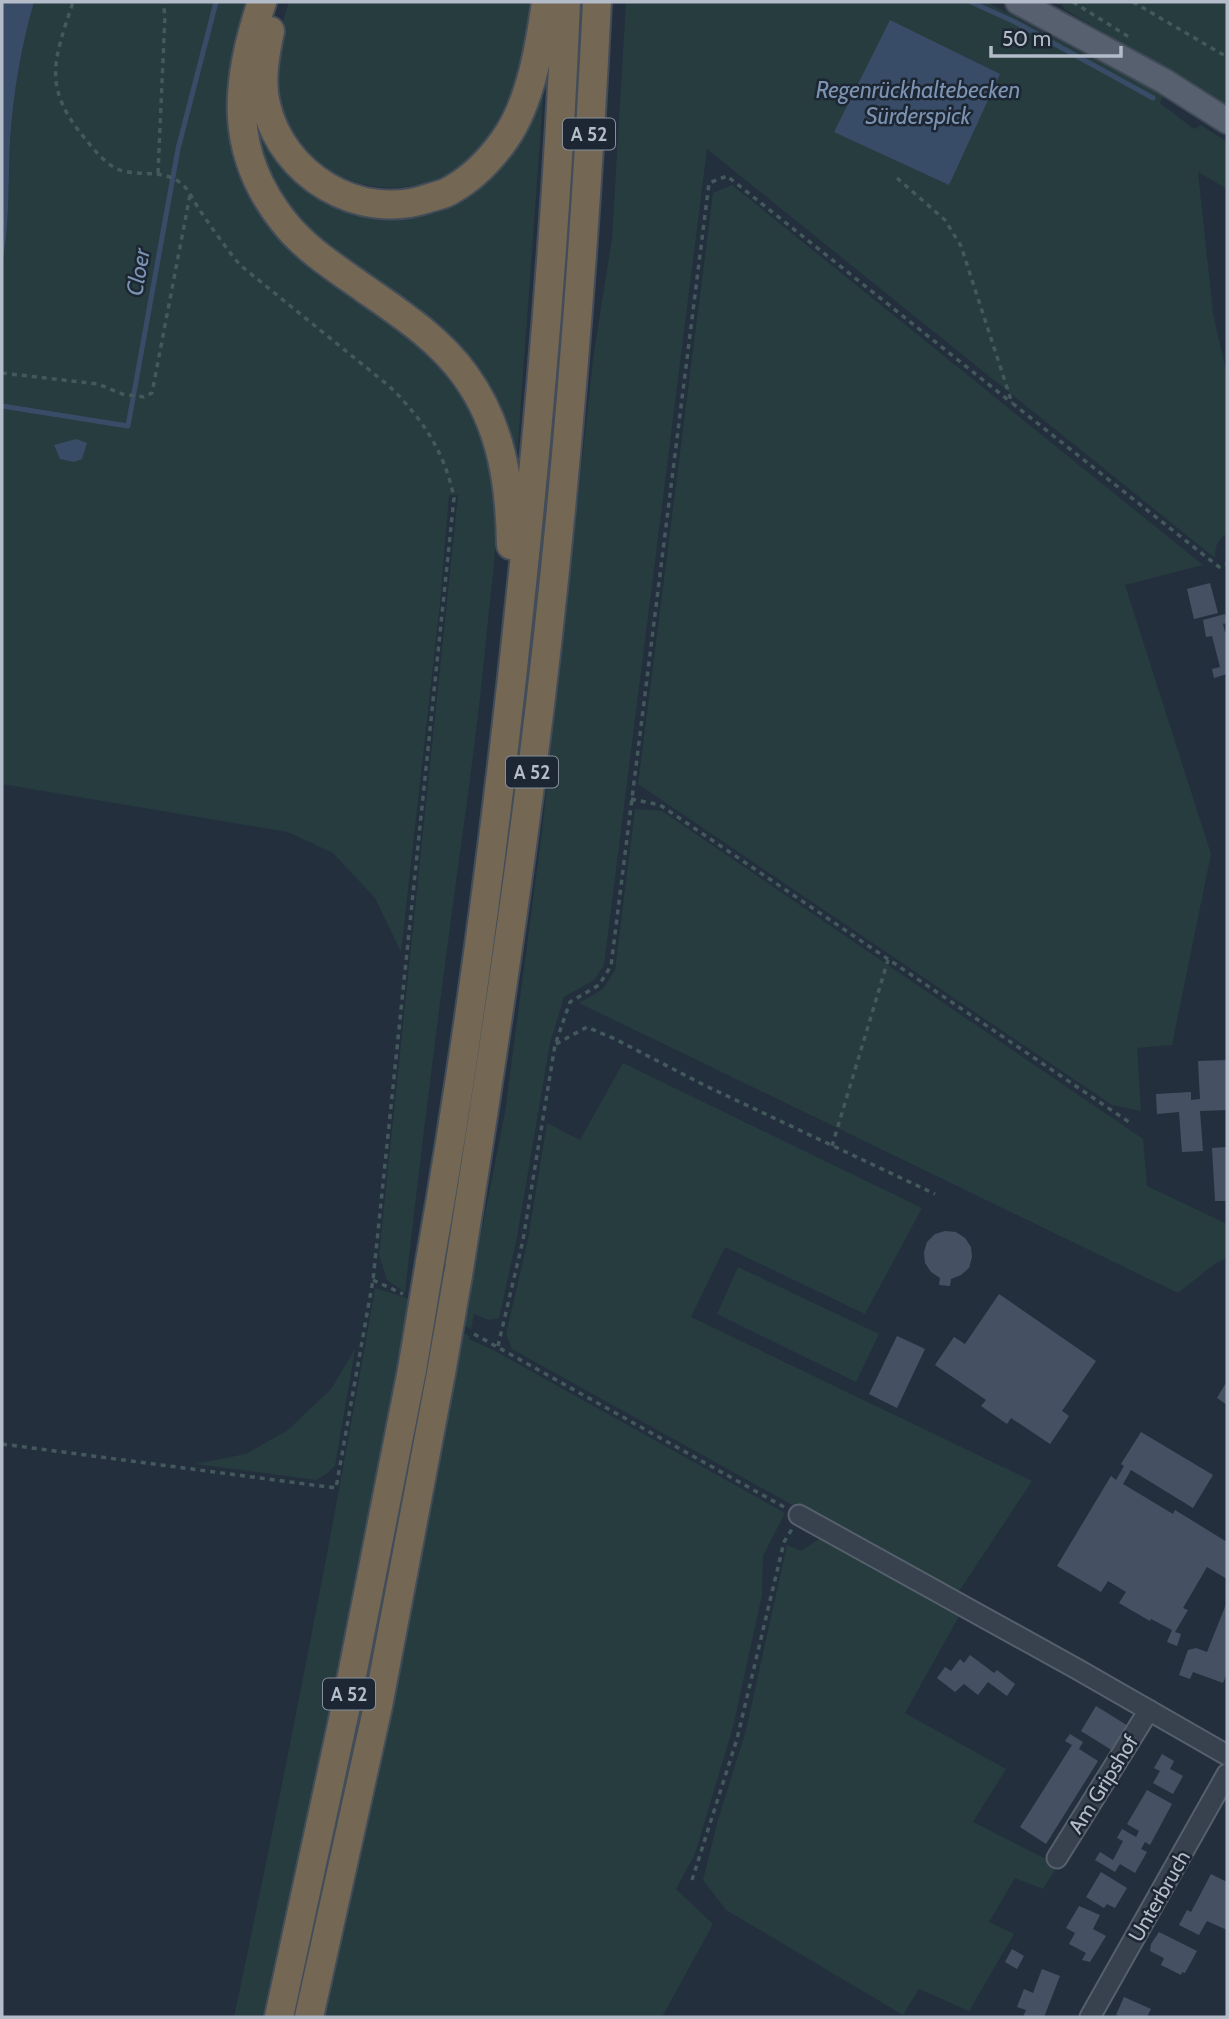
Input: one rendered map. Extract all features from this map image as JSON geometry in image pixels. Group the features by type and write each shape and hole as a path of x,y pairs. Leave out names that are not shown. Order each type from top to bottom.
{"highway":[{"path":"262,2 251,34 244,69 241,114 246,152 261,190 285,224 323,259 407,318 442,348 465,374 486,409 502,450 510,497 511,549 520,605"},
{"path":"279,2 263,65 265,105 281,142 305,172 335,193 376,205 412,204 450,191 480,169 498,148 525,98 540,45 546,2"},
{"name":"A 52","path":"279,2017 346,1706 412,1370 454,1127 477,971 520,605 551,263 566,2"},
{"name":"A 52","path":"309,2017 378,1706 441,1373 485,1107 531,781 562,489 597,2"}],"main road":[{"path":"1018,2 1045,8 1227,121"}],"street":[{"name":"Am Gripshof","path":"799,1516 1227,1755"},
{"name":"Am Gripshof","path":"1057,1858 1149,1710"},
{"name":"Unterbruch","path":"1090,2017 1227,1774"}],"path":[{"path":"2,1444 336,1488 373,1280 454,498 443,460 429,431 410,406 240,265 224,247 184,186 158,173 122,171 102,158 69,120 57,95 55,69 60,42 73,2"},
{"path":"158,173 165,16 163,2"},
{"path":"1133,2 1227,57"},
{"path":"498,1346 523,1240 555,1045 570,1002 599,985 611,966 709,183 727,176 1219,567 1227,564"},
{"path":"897,178 946,220 961,246 1012,403"},
{"path":"2,373 98,384 122,394 144,397 152,393 190,195"},
{"path":"631,799 660,804 1129,1122"},
{"path":"832,1146 888,959"},
{"path":"555,1045 587,1027 934,1194"},
{"path":"373,1280 405,1295"},
{"path":"474,1334 799,1516 785,1542 737,1739 692,1880"}],"green space":[{"path":"34,2 250,2 232,70 227,112 234,161 243,183 269,225 303,261 397,328 440,368 474,416 488,452 493,473 496,515 493,578 475,743 433,1054 405,1292 387,1280 379,1255 458,495 449,495 440,604 401,952 375,898 333,853 288,832 2,784 2,266 8,219 13,106 21,53"},
{"path":"289,2 532,2 513,86 491,133 470,159 443,176 414,186 383,187 352,181 324,167 301,146 284,117 276,74 278,44"},
{"path":"626,2 987,2 1163,96 1160,103 1194,129 1201,125 1227,142 1227,189 1198,172 1213,313 1227,376 1227,534 1217,544 1215,558 707,149 604,965 594,980 564,997 550,1043 517,1237 499,1318 489,1320 474,1314 471,1329 463,1325 505,1112 542,831 593,359 612,238"},
{"path":"1061,2 1227,2 1227,106 1064,9"},
{"path":"546,59 516,470 492,407 292,222 253,152 257,61 259,106 328,196 453,197"},
{"path":"732,185 1203,565 1125,585 1211,854 1172,1045 1137,1048 1141,1111 1112,1105 638,784 713,193"},
{"path":"635,809 662,811 1143,1139 1147,1186 1227,1224 1227,1258 1216,1263 1178,1293 579,1003 603,989 615,970"},
{"path":"623,1063 922,1208 865,1314 725,1247 691,1317 1032,1481 956,1596 512,1349 506,1334 528,1239 547,1123 580,1140"},
{"path":"738,1267 879,1334 856,1382 717,1314"},
{"path":"375,1288 404,1297 469,1336 469,1339 785,1513 763,1556 762,1595 733,1727 695,1854 676,1889 713,1924 662,2017 234,2017 308,1653"},
{"path":"355,1349 335,1466 325,1475 316,1480 195,1464 246,1454 288,1430 331,1389"},
{"path":"825,1535 962,1611 905,1713 1006,1769 973,1822 1058,1865 1043,1889 1015,1878 989,1922 1014,1934 969,2011 919,1989 903,2015 726,1910 703,1880 718,1820 746,1730 787,1545 801,1551"}],"water":[{"path":"2,2 34,2 21,53 13,106 8,219 2,266"},
{"name":"Regenrückhaltebecken Sürderspick","path":"890,20 1000,74 949,185 834,132"},
{"path":"76,439 87,443 82,459 74,462 60,459 54,445"}],"building":[{"path":"1210,583 1218,613 1194,619 1187,589"},
{"path":"1225,614 1227,623 1223,624 1225,632 1227,631 1227,674 1214,678 1212,669 1220,667 1212,636 1206,637 1203,620"},
{"path":"1227,1060 1227,1110 1200,1111 1203,1151 1182,1152 1179,1112 1157,1114 1156,1094 1191,1092 1191,1100 1200,1099 1198,1061"},
{"path":"1227,1147 1227,1201 1215,1201 1212,1148"},
{"path":"956,1232 965,1238 971,1247 972,1257 969,1268 951,1279 950,1286 939,1285 940,1278 931,1272 925,1263 924,1252 927,1242 935,1234"},
{"path":"999,1294 1096,1361 1062,1411 1069,1416 1050,1444 1011,1418 1007,1424 981,1406 986,1400 935,1365 954,1337 965,1344"},
{"path":"897,1336 925,1349 897,1408 869,1394"},
{"path":"1227,1381 1227,1405 1217,1398"},
{"path":"1141,1432 1213,1475 1193,1508 1131,1470 1123,1484 1173,1514 1175,1510 1227,1542 1227,1579 1207,1567 1183,1608 1188,1610 1175,1632 1181,1634 1177,1646 1167,1642 1172,1630 1119,1603 1126,1592 1108,1581 1101,1592 1057,1566 1111,1476 1116,1480 1124,1466 1121,1464"},
{"path":"1227,1602 1227,1673 1223,1683 1193,1672 1190,1679 1179,1675 1188,1650 1196,1648 1207,1652"},
{"path":"970,1655 994,1673 997,1670 1015,1684 1007,1696 988,1682 978,1695 964,1684 955,1692 937,1678 945,1667 951,1671 960,1659 964,1663"},
{"path":"1096,1706 1133,1729 1118,1754 1081,1731"},
{"path":"1070,1734 1083,1742 1079,1749 1098,1761 1046,1844 1020,1827 1072,1745 1065,1741"},
{"path":"1162,1754 1174,1761 1170,1769 1183,1776 1173,1794 1153,1783 1160,1771 1154,1768"},
{"path":"1147,1790 1172,1804 1150,1845 1145,1842 1141,1849 1147,1852 1135,1873 1120,1864 1115,1872 1095,1860 1100,1852 1113,1860 1123,1841 1117,1838 1122,1829 1136,1837 1139,1831 1127,1824"},
{"path":"1101,1872 1127,1888 1115,1908 1107,1904 1104,1908 1086,1897"},
{"path":"1211,1874 1227,1882 1227,1930 1207,1921 1199,1935 1179,1925 1187,1910 1191,1912"},
{"path":"1079,1906 1100,1915 1093,1929 1106,1936 1090,1962 1082,1960 1086,1953 1069,1944 1075,1933 1066,1928"},
{"path":"1159,1932 1197,1951 1185,1973 1182,1972 1181,1975 1161,1965 1164,1958 1150,1951"},
{"path":"1012,1949 1024,1956 1017,1969 1005,1962"},
{"path":"1042,1969 1060,1976 1044,2017 1023,2017 1026,2010 1017,2007 1024,1989 1033,1993"},
{"path":"1124,1997 1151,2009 1147,2017 1116,2015"}],"waterway":[{"name":"Cloer","path":"2,406 128,426 178,149 216,2"},
{"path":"971,2 1015,22 1153,98"}]}
